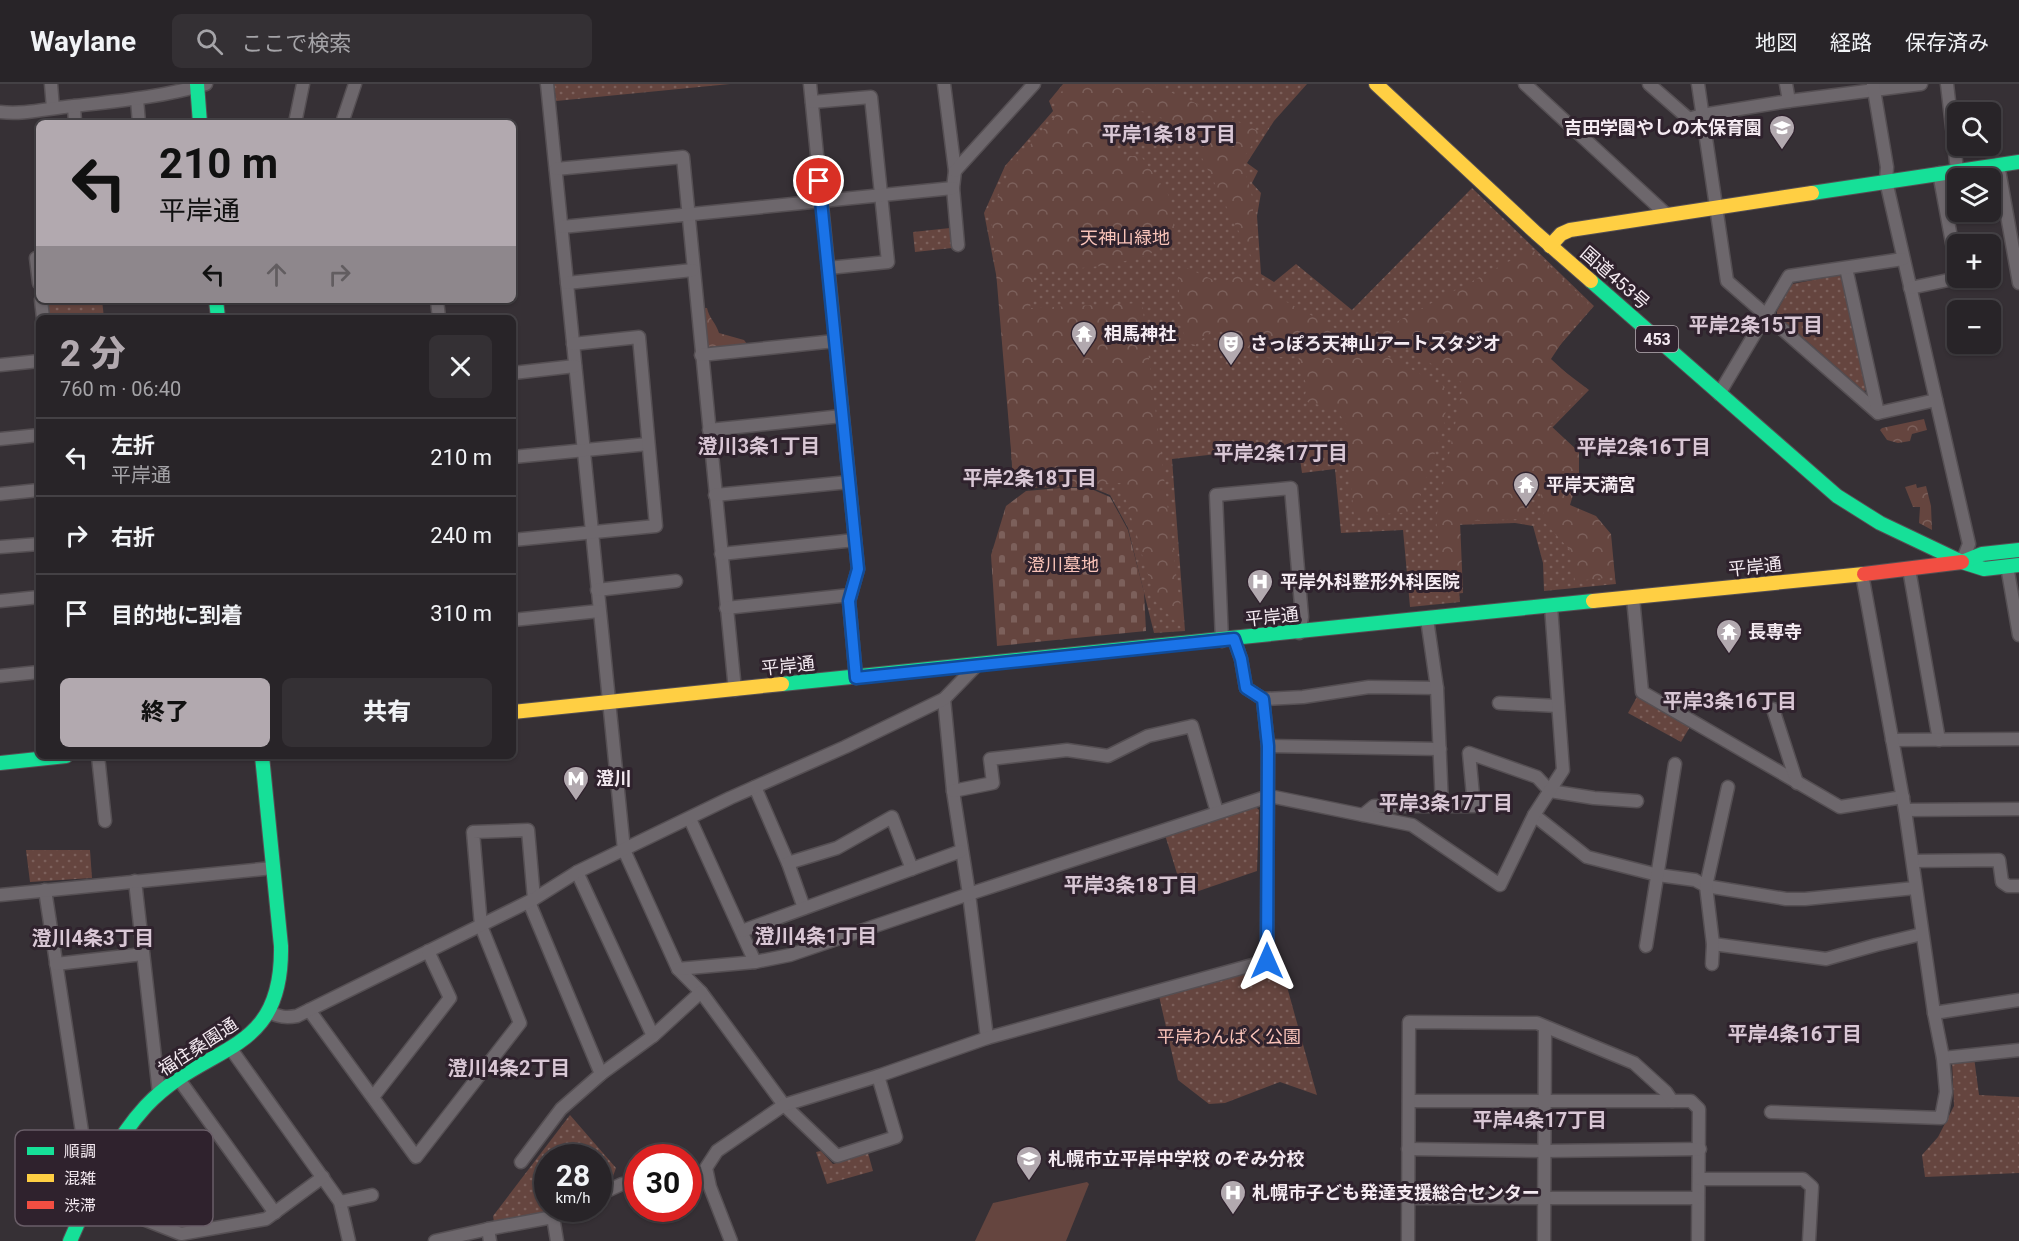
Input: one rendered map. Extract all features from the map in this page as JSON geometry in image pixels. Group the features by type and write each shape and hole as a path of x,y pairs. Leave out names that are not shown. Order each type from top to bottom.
{"main road":[{"path":"200,85 200,120"},
{"name":"国道453号","path":"1380,85 1550,246 1826,487 1852,507 1899,533 1962,562"},
{"path":"1973,168 2019,162"},
{"path":"1550,246 1561,234 1570,230 1947,172"},
{"name":"平岸通","path":"516,711 1299,633 1909,569 1962,562 1982,554 2019,550"},
{"name":"平岸通","path":"1962,562 1984,569 2013,566"},
{"path":"0,762 36,759"},
{"name":"福住桑園通","path":"126,1130 159,1093 178,1078 231,1049 249,1036 269,1011 278,991 282,961 262,759"},
{"name":"福住桑園通","path":"70,1241 77,1226"}],"street":[{"path":"51,84 53,108"},
{"path":"296,120 303,84"},
{"path":"343,120 355,84"},
{"path":"547,84 624,850 678,969 701,992 784,1106 837,1156 896,1137 878,1076"},
{"path":"810,84 858,569 849,601 856,678"},
{"path":"944,84 955,171 953,188 958,245"},
{"path":"955,171 1034,84"},
{"path":"1525,84 1666,214"},
{"path":"1649,84 1689,119 1873,87 1921,84"},
{"path":"1698,84 1727,281 1878,413"},
{"path":"1786,84 1789,101"},
{"path":"1947,84 1957,168"},
{"path":"0,112 18,114 137,99 200,85"},
{"path":"1873,87 1887,167 1886,182 1969,544 1962,562"},
{"path":"812,102 871,97 888,262 828,268"},
{"path":"137,99 139,120"},
{"path":"74,106 75,120"},
{"path":"556,169 683,157 735,690"},
{"path":"1998,165 2019,283"},
{"path":"1939,173 1950,234"},
{"path":"562,227 953,188"},
{"path":"1719,394 1789,276 1903,259"},
{"path":"1846,268 1878,413"},
{"path":"567,283 693,270"},
{"path":"1910,288 1947,279"},
{"path":"516,540 656,526 639,337 573,344"},
{"path":"701,355 835,341"},
{"path":"0,365 36,361"},
{"path":"516,372 575,366"},
{"path":"1878,413 1936,400"},
{"path":"709,430 842,416"},
{"path":"0,439 36,435"},
{"path":"516,457 648,444"},
{"path":"716,495 849,482"},
{"path":"1299,633 1302,616 1291,488 1216,495 1228,640 1241,659 1246,688 1263,699 1303,697 1369,687 1437,688"},
{"path":"0,494 36,490"},
{"path":"721,554 855,540"},
{"path":"0,547 36,543"},
{"path":"2013,566 2019,635"},
{"path":"1909,569 1939,740"},
{"path":"1771,1112 1941,1118 1946,1092 1943,1058 1934,1013 1904,804 1862,574"},
{"path":"597,590 676,582"},
{"path":"726,608 850,595"},
{"path":"0,601 36,597"},
{"path":"1633,598 1642,692 1840,807 1904,804 2019,809"},
{"path":"678,969 755,962 790,955 1269,796 1412,825 1500,885 1534,815 1563,770 1551,606"},
{"path":"516,620 599,611"},
{"path":"1427,619 1437,688 1442,806"},
{"path":"269,1011 279,1017 289,1017 309,1010 481,926 531,901 578,872 944,699 977,665"},
{"path":"0,676 36,672"},
{"path":"944,699 952,791 969,894 987,1038"},
{"path":"731,1241 710,1186 706,1168 717,1151 784,1106 987,1038 1267,961 1269,796 1268,746 1263,699"},
{"path":"1499,703 1558,706"},
{"path":"1773,709 1797,783"},
{"path":"952,791 993,783 990,759 1067,750 1108,756 1148,736 1192,726 1217,812"},
{"path":"1892,740 2019,739"},
{"path":"1268,746 1440,749"},
{"path":"1363,815 1374,807 1474,806 1469,753 1537,777 1550,790 1594,798 1636,801"},
{"path":"98,759 105,821"},
{"path":"1646,946 1675,764"},
{"path":"755,787 788,863 804,908"},
{"path":"1712,964 1713,944 1706,886 1728,787"},
{"path":"1534,815 1587,857 1658,875 1695,880 1706,886 1796,899 1915,888"},
{"path":"788,863 837,848 892,817 912,869"},
{"path":"690,819 755,962"},
{"path":"309,1010 416,1157 520,1023 481,926 473,832 528,830 531,901 601,1074"},
{"path":"742,931 962,851"},
{"path":"1913,861 1999,860 2002,882 2008,886 2019,886"},
{"path":"0,896 273,868"},
{"path":"578,872 653,1036"},
{"path":"135,881 159,1093"},
{"path":"45,890 82,1130"},
{"path":"1713,944 1826,959 1922,934"},
{"path":"373,1097 450,998 428,951"},
{"path":"56,964 143,954"},
{"path":"521,1162 561,1109 601,1074 653,1036 701,992"},
{"path":"1934,1013 2019,1000"},
{"path":"1408,1241 1409,1022 1537,1023 1634,1063 1666,1092 1672,1101"},
{"path":"1544,1241 1545,1027"},
{"path":"231,1049 340,1203 349,1241"},
{"path":"1943,1058 2019,1050"},
{"path":"178,1078 275,1213"},
{"path":"1409,1101 1691,1101 1700,1108 1698,1241"},
{"path":"1408,1149 1544,1151 1700,1149"},
{"path":"161,1226 181,1234 266,1219 323,1177"},
{"path":"1699,1179 1803,1179 1812,1187 1809,1241"},
{"path":"612,1189 622,1184"},
{"path":"340,1203 372,1195"},
{"path":"1407,1198 1698,1198"},
{"path":"435,1241 489,1235 535,1222"},
{"path":"554,1222 557,1241"}],"green space":[{"path":"554,84 730,84 556,101"},
{"name":"天神山緑地","path":"1063,84 1307,84 1274,121 1247,163 1258,171 1252,183 1261,193 1257,216 1261,274 1274,282 1296,264 1352,310 1472,188 1594,306 1548,359 1589,390 1551,429 1567,505 1609,537 1616,584 1544,591 1543,563 1533,526 1515,523 1454,525 1460,602 1410,607 1403,530 1341,533 1335,469 1302,473 1298,445 1172,459 1185,631 1154,633 1128,528 1110,495 1090,487 1013,488 1005,320 984,213 1005,166 1053,111 1049,101"},
{"path":"1069,84 1152,84 1261,132 1242,160 1253,200 1253,260 1186,126 1126,106 1104,140 1120,156 1141,156 1168,194 1176,239 1148,255 1110,265 1034,273 1030,308 1142,303 1183,629 1156,602 1121,483 1014,486 991,212 1011,167 1056,115 1054,99"},
{"path":"950,228 952,248 915,252 913,232"},
{"path":"1532,249 1588,303 1551,359 1585,390 1550,425 1579,452 1579,475 1570,505 1596,516 1611,534 1615,577 1575,581 1570,550 1545,523 1540,488 1523,492 1525,519 1460,521 1463,593 1444,595 1436,519 1462,390 1461,382 1382,334 1387,327"},
{"path":"1187,268 1220,283 1242,274 1248,281 1448,389 1444,426 1415,512 1354,516 1351,484 1351,432 1336,409 1303,401 1307,388 1298,356 1265,358 1261,353 1238,344 1227,332 1213,330 1193,347 1184,334 1180,311 1178,272"},
{"path":"1839,275 1842,278 1868,389 1864,391 1777,315 1792,284"},
{"path":"48,303 102,303 104,315 50,315"},
{"path":"702,308 707,308 719,333 744,340 747,344 705,348"},
{"path":"1924,419 1927,430 1912,434 1910,441 1898,443 1887,440 1880,430 1882,428"},
{"path":"1916,484 1917,488 1926,486 1931,506 1932,530 1919,523 1920,507 1913,507 1905,487"},
{"name":"澄川墓地","path":"1089,488 1110,497 1128,530 1144,592 1146,631 997,646 991,555 1006,506 1026,491"},
{"path":"1638,695 1691,725 1681,742 1628,713"},
{"path":"1256,807 1259,810 1257,871 1184,896 1165,835"},
{"path":"26,850 90,850 92,878 30,882"},
{"name":"平岸わんぱく公園","path":"1274,962 1281,965 1317,1095 1280,1082 1225,1103 1209,1104 1178,1080 1159,996"},
{"path":"1974,1057 1979,1095 2019,1097 2019,1173 1925,1177 1922,1155 1938,1137 1954,1106 1952,1060"},
{"path":"570,1115 595,1144 548,1144"},
{"path":"821,1151 833,1164 868,1153 873,1171 827,1184 816,1152"},
{"path":"534,1162 534,1216 494,1222 493,1216"},
{"path":"612,1163 616,1168 612,1179"},
{"path":"1087,1182 1089,1184 1066,1241 975,1241 993,1203"}],"traffic: fast":[{"path":"197,84 200,120"},
{"path":"1812,193 2019,162"},
{"path":"1591,281 1837,496 1880,523 1962,562 1984,569 2019,565"},
{"path":"216,303 218,315"},
{"path":"1962,562 1982,554 2019,550"},
{"path":"782,684 1593,601"},
{"path":"0,763 38,759"},
{"path":"127,1130 146,1106 169,1085 237,1044 255,1029 269,1009 278,982 281,946 262,759"},
{"path":"70,1241 77,1226"}],"traffic: slow":[{"path":"1376,84 1591,281"},
{"path":"1550,246 1561,234 1570,230 1812,193"},
{"path":"1593,601 1864,574"},
{"path":"516,712 782,684"}],"traffic: jam":[{"path":"1864,574 1962,562"}],"place":[{"name":"吉田学園やしの木保育園","path":"1782,151"},
{"name":"相馬神社","path":"1084,357"},
{"name":"さっぽろ天神山アートスタジオ","path":"1231,367"},
{"name":"平岸天満宮","path":"1526,508"},
{"name":"平岸外科整形外科医院","path":"1260,605"},
{"name":"長専寺","path":"1729,655"},
{"name":"澄川","path":"576,802"},
{"name":"札幌市立平岸中学校 のぞみ分校","path":"1029,1182"},
{"name":"札幌市子ども発達支援総合センター","path":"1233,1216"}],"district":[{"name":"平岸1条18丁目","path":"1169,134"},
{"name":"平岸2条15丁目","path":"1756,325"},
{"name":"澄川3条1丁目","path":"759,446"},
{"name":"平岸2条16丁目","path":"1644,447"},
{"name":"平岸2条17丁目","path":"1281,453"},
{"name":"平岸2条18丁目","path":"1030,478"},
{"name":"平岸3条16丁目","path":"1730,701"},
{"name":"平岸3条17丁目","path":"1446,803"},
{"name":"平岸3条18丁目","path":"1131,885"},
{"name":"澄川4条1丁目","path":"816,936"},
{"name":"澄川4条3丁目","path":"93,938"},
{"name":"平岸4条16丁目","path":"1795,1034"},
{"name":"澄川4条2丁目","path":"509,1068"},
{"name":"平岸4条17丁目","path":"1540,1120"}],"route":[{"path":"819,181 858,569 849,601 856,678 1234,639 1241,659 1246,688 1263,699 1268,746 1267,961"}]}
